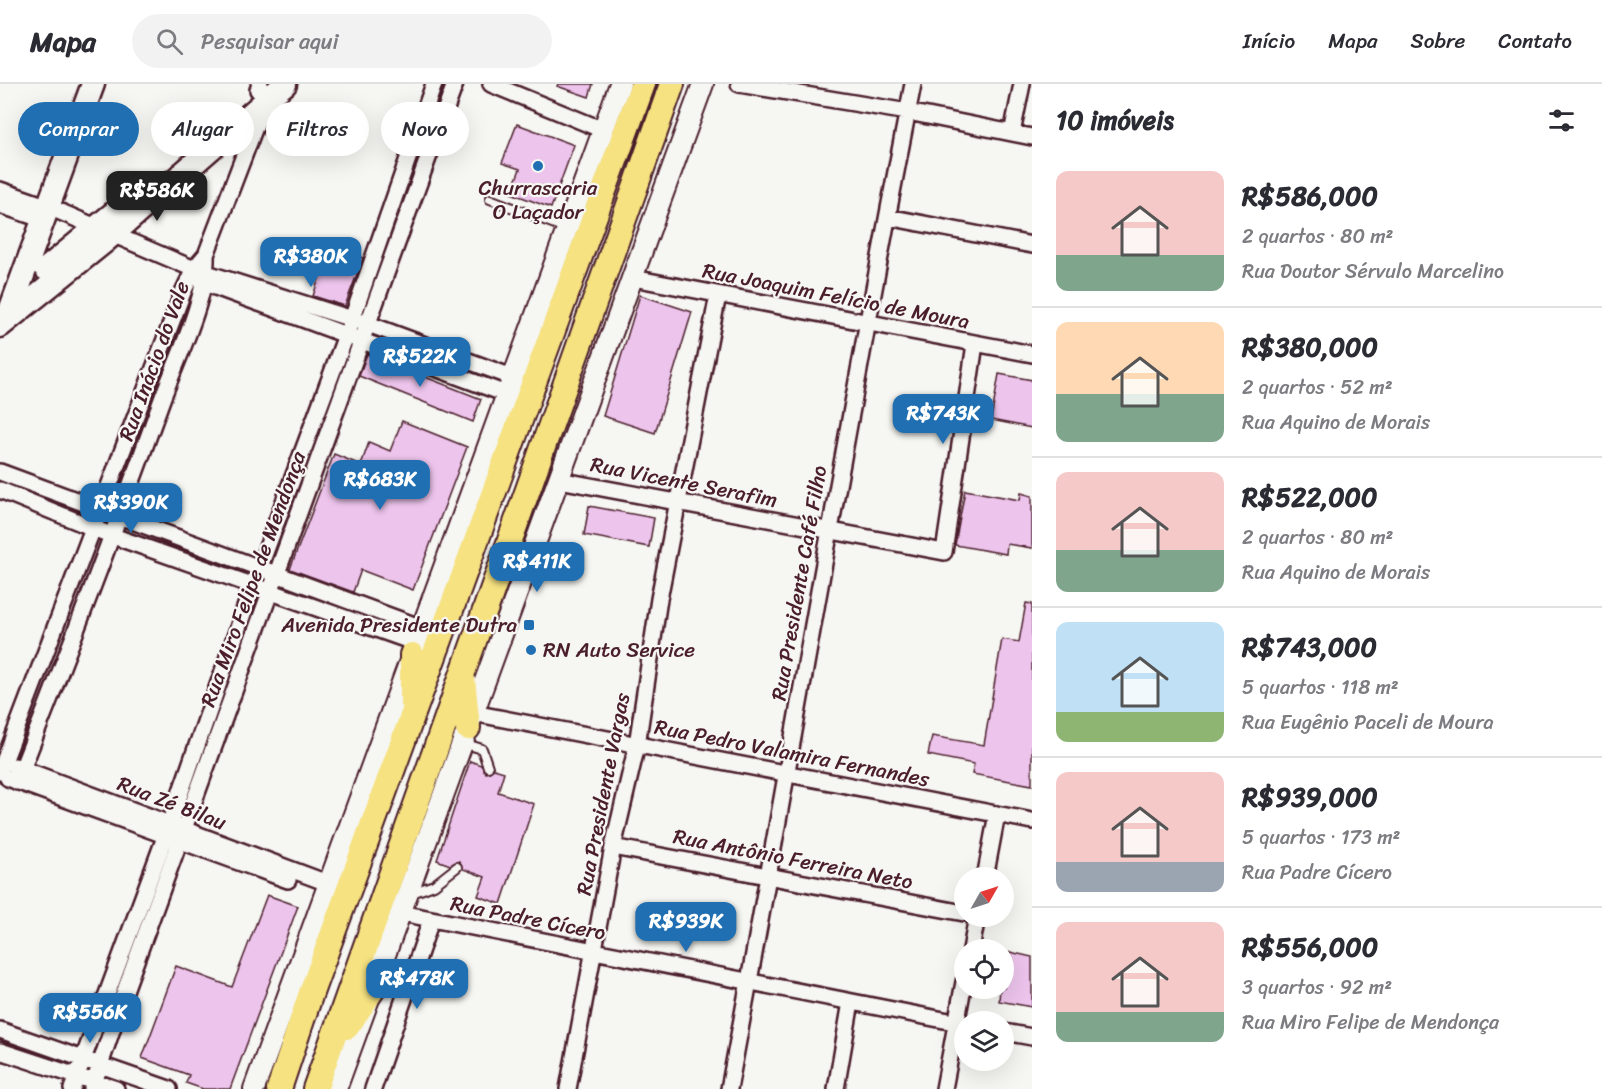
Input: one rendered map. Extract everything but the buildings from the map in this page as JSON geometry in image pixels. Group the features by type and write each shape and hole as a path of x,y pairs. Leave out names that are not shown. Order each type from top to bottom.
{"main road":[{"path":"4,315 80,84"},
{"path":"39,208 93,84"},
{"path":"4,315 104,234 262,90 285,84"},
{"path":"279,1089 311,993 643,84"},
{"path":"315,1089 672,84"},
{"path":"411,719 417,642"},
{"path":"462,674 468,728"},
{"path":"327,1056 373,989"}],"street":[{"name":"Rua Miro Felipe de Mendonça","path":"93,1085 167,831 259,568 349,326 434,84"},
{"name":"Rua Miro Felipe de Mendonça","path":"74,1083 182,837 456,84"},
{"path":"491,84 603,130"},
{"path":"254,1089 620,84"},
{"path":"336,1089 703,84"},
{"path":"740,84 908,112 1032,137"},
{"name":"Rua Presidente Café Filho","path":"729,1089 767,876 788,774 866,323 914,84"},
{"path":"1012,133 1022,84"},
{"name":"Rua Inácio do Vale","path":"20,775 121,515 262,90"},
{"path":"408,157 425,164"},
{"path":"0,190 199,276 366,332 509,386"},
{"path":"0,205 39,208"},
{"path":"888,217 1032,245"},
{"name":"Rua Inácio do Vale","path":"1,767 100,508 199,276"},
{"name":"Rua Joaquim Felício de Moura","path":"633,278 1032,354"},
{"name":"Rua Presidente Vargas","path":"568,1089 613,847 637,745 659,599 718,295"},
{"name":"Rua Vicente Serafim","path":"559,480 944,552 975,344"},
{"path":"0,472 277,574 417,642"},
{"path":"0,490 113,536 417,642"},
{"path":"172,557 180,537"},
{"name":"Rua Pedro Valamira Fernandes","path":"468,728 637,745 1032,821"},
{"name":"Rua Zé Bilau","path":"1,767 182,837 328,888"},
{"path":"987,867 997,814"},
{"name":"Rua Antônio Ferreira Neto","path":"613,847 954,911"},
{"name":"Rua Padre Cícero","path":"405,904 430,920 954,1022"},
{"path":"373,1089 430,920"},
{"path":"836,1089 851,1002"},
{"path":"0,1030 169,1089"},
{"path":"1014,1034 1032,1037"},
{"path":"944,1089 954,1050"},
{"path":"0,1051 74,1083 116,1089"}],"lane":[{"path":"490,200 567,229"},
{"path":"468,728 482,749 488,767"},
{"path":"405,904 457,867"}],"place":[{"name":"Churrascaria O Laçador","path":"538,166"},
{"name":"Avenida Presidente Dutra","path":"529,625"},
{"name":"RN Auto Service","path":"531,650"}]}
